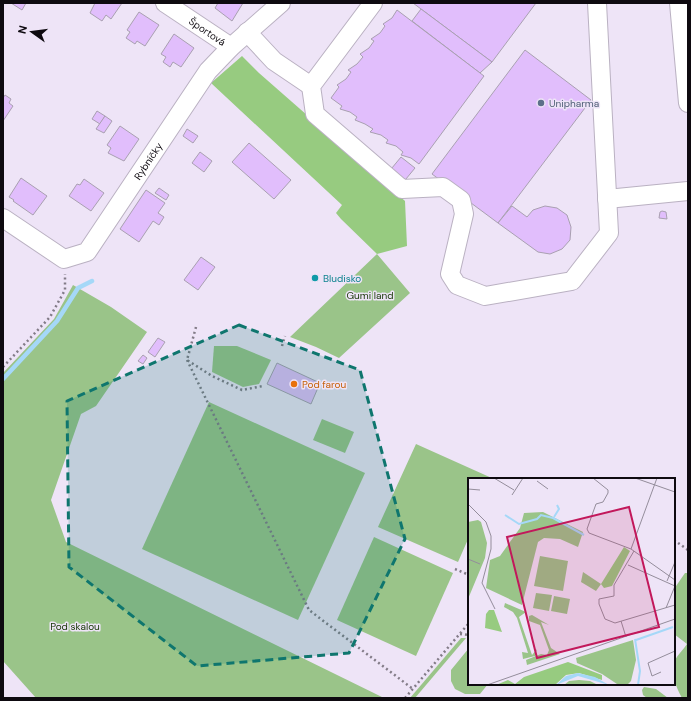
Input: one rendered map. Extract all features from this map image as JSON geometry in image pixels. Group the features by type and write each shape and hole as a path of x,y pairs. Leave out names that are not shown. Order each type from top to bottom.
{"street":[{"name":"Športová","path":"165,3 230,47"},
{"name":"Rybníčky","path":"64,259 88,252 208,71 230,47 281,3"},
{"path":"373,3 311,86 315,114 402,189 443,187 461,200 464,214 450,274 457,285 485,296 572,281 609,232 597,3"},
{"path":"678,3 688,103"},
{"path":"247,32 274,61 311,86"},
{"path":"608,199 688,192"},
{"path":"3,218 64,259"}],"path":[{"path":"3,367 50,317 65,290 64,259"},
{"path":"196,327 187,360 310,610 413,689"},
{"path":"282,346 285,336"},
{"path":"187,360 212,376 242,390 264,386"},
{"path":"675,541 688,550"},
{"path":"455,569 468,575"},
{"path":"406,698 468,624"},
{"path":"459,634 468,635"}],"highlighted area":[{"path":"239,325 360,370 405,539 349,653 197,666 69,567 67,401"}],"green space":[{"path":"242,56 259,73 405,201 407,246 377,254 336,213 342,205 211,83"},
{"name":"Gumi land","path":"377,254 410,293 339,358 290,337"},
{"name":"Pod skalou","path":"73,285 111,307 147,332 96,406 81,414 51,500 66,542 384,698 36,698 3,661 3,373 54,319"},
{"path":"214,346 237,346 271,360 259,384 243,387 212,372"},
{"path":"209,402 365,473 298,620 142,549"},
{"path":"322,419 354,432 345,453 313,440"},
{"path":"416,444 492,478 468,478 468,539 458,562 378,527"},
{"path":"374,537 453,573 416,656 337,620"},
{"path":"685,573 688,573 688,698 682,698 675,682 675,660 687,644 675,635 675,588"},
{"path":"461,638 466,638 415,698 410,698"},
{"path":"468,649 468,685 487,685 480,694 465,694 455,689 451,681 451,670"},
{"path":"644,687 656,689 668,698 647,698 643,695 642,690"}],"building":[{"path":"11,3 26,3 22,10"},
{"path":"95,3 122,3 111,19 106,15 102,21 90,13"},
{"path":"218,3 243,3 232,21 215,8"},
{"path":"413,3 536,3 492,62"},
{"path":"421,9 492,62 480,73 412,21"},
{"path":"397,10 484,76 419,164 411,158 401,155 403,152 396,146 386,143 388,140 381,135 370,132 373,129 355,120 357,117 350,112 340,109 342,106 331,98 339,87 337,85 346,79 351,72 348,70 357,64 363,57 360,54 369,48 374,41 371,39 380,33 385,26 383,24 392,18"},
{"path":"139,12 159,25 145,46 137,41 135,44 126,38 130,32 127,30"},
{"path":"174,34 194,48 181,67 173,62 170,67 163,62 166,57 161,54"},
{"path":"525,50 591,100 498,223 432,174"},
{"path":"5,95 11,99 9,103 13,106 3,121 3,98"},
{"path":"97,111 105,116 100,124 92,119"},
{"path":"105,116 112,121 104,133 96,129"},
{"path":"120,126 139,139 124,161 108,153 111,148 107,145"},
{"path":"187,129 198,136 193,143 183,136"},
{"path":"249,143 291,180 274,199 232,162"},
{"path":"200,152 212,161 204,172 192,163"},
{"path":"401,157 415,168 401,185 387,174"},
{"path":"21,178 47,196 33,215 9,197"},
{"path":"84,179 104,193 91,211 69,196 77,184 80,185"},
{"path":"159,188 169,195 166,200 155,193"},
{"path":"146,190 165,203 158,213 164,217 159,225 153,221 139,242 120,229"},
{"path":"512,206 527,217 533,210 545,206 557,208 567,215 571,227 570,240 562,249 550,254 538,252 498,223"},
{"path":"660,212 666,212 667,219 659,218"},
{"path":"201,257 215,267 198,290 184,280"},
{"path":"158,338 165,342 155,357 148,352"},
{"path":"143,355 147,358 143,364 138,361"},
{"name":"Pod farou","path":"277,363 320,383 311,404 267,384"}],"waterway":[{"path":"3,379 57,321 78,288 92,281"}],"place":[{"name":"Unipharma","path":"541,103"},
{"name":"Bludisko","path":"315,278"},
{"name":"Pod farou","path":"294,384"}]}
